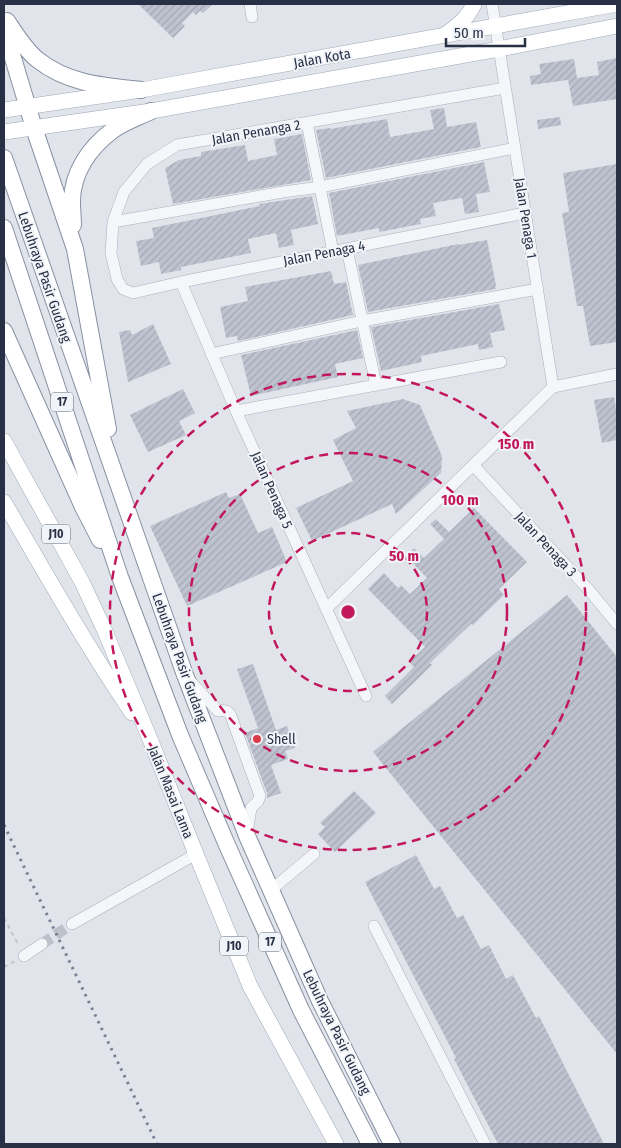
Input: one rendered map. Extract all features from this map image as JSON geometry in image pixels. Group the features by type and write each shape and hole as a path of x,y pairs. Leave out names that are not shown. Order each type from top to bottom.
{"highway":[{"path":"4,17 37,59 54,71 72,79 94,84 141,90"},
{"path":"4,28 27,107 75,249"},
{"path":"125,505 104,413 75,249 72,201 75,181 82,163 95,145 114,129 151,110"},
{"name":"Lebuhraya Pasir Gudang","path":"4,158 185,675 247,836 320,1001 392,1144"},
{"name":"Lebuhraya Pasir Gudang","path":"4,228 120,577 180,735 301,1010 370,1144"},
{"path":"4,331 82,507 120,577"}],"main road":[{"path":"442,36 461,23 470,13 474,4"},
{"name":"Jalan Kota","path":"4,110 141,90 617,4"},
{"name":"Jalan Kota","path":"4,132 151,110 499,49 617,26"},
{"name":"Jalan Masai Lama","path":"4,441 82,582 104,629 150,739 250,986 336,1144"},
{"path":"4,502 116,689 150,739"},
{"path":"84,636 90,640 96,640 104,629"}],"street":[{"path":"250,4 252,17"},
{"name":"Jalan Penaga 1","path":"492,4 554,387"},
{"name":"Jalan Penanga 2","path":"123,289 117,279 111,253 113,222 124,192 147,164 177,145 505,88"},
{"path":"307,123 333,252"},
{"path":"113,222 320,187 515,148"},
{"name":"Jalan Penaga 4","path":"123,289 134,293 525,213"},
{"path":"347,249 376,385"},
{"name":"Jalan Penaga 5","path":"181,282 236,411 366,696"},
{"path":"212,354 362,321 538,289"},
{"path":"236,411 501,362"},
{"path":"326,608 554,387 617,374"},
{"name":"Jalan Penaga 3","path":"473,465 588,589 617,624"},
{"path":"185,675 218,711 225,710 231,716 260,796 251,808 247,836"},
{"path":"72,924 196,854"},
{"path":"271,890 314,854"},
{"path":"374,926 485,1144"},
{"path":"24,956 42,944"}],"path":[{"path":"4,918 24,956"}],"building":[{"path":"138,4 213,4 203,13 200,11 196,15 193,12 182,23 185,26 173,38"},
{"path":"617,58 617,99 573,106 568,80 531,85 530,76 541,74 539,64 574,59 577,78 599,75 597,62"},
{"path":"444,108 447,127 476,122 481,147 326,178 316,130 387,119 390,137 434,129 430,110"},
{"path":"560,117 561,125 538,129 537,120"},
{"path":"302,134 311,180 173,204 165,168 179,160 201,156 201,152 245,145 248,161 277,155 274,139"},
{"path":"484,162 490,192 476,194 479,212 465,214 462,198 433,203 436,216 420,219 421,224 379,232 379,228 337,236 329,193"},
{"path":"617,164 617,342 590,346 583,306 577,306 562,213 569,212 563,173"},
{"path":"312,196 318,224 291,230 294,245 279,248 276,233 248,239 251,253 181,267 181,270 161,274 159,262 141,266 136,241 154,238 152,228 260,206 259,204"},
{"path":"487,240 496,289 368,312 358,265 458,244"},
{"path":"331,271 334,284 346,282 353,315 238,341 237,336 226,338 220,307 248,301 245,287"},
{"path":"499,304 505,330 490,333 493,347 479,350 478,344 421,356 422,362 381,371 371,327"},
{"path":"153,324 171,364 128,382 119,332 130,330 132,335"},
{"path":"357,330 363,358 335,364 338,377 251,396 241,355"},
{"path":"183,389 195,413 179,421 186,435 148,452 130,415"},
{"path":"614,397 617,415 617,440 602,443 594,400"},
{"path":"403,399 420,405 442,456 441,473 396,514 392,504 312,541 296,508 353,481 333,440 356,428 347,411"},
{"path":"226,492 229,498 240,494 258,533 272,527 287,562 187,606 150,526"},
{"path":"474,508 527,562 499,589 504,595 430,663 432,665 392,704 385,696 414,667 409,662 425,647 368,589 384,573 398,588 401,585 410,594 427,578 406,556 414,548 424,558 444,539 430,524 436,519 449,532"},
{"path":"567,595 617,657 617,1054 373,752"},
{"path":"253,664 276,730 287,726 295,748 285,751 288,759 271,765 281,793 267,798 267,793 245,733 258,728 237,669"},
{"path":"354,791 376,813 335,852 318,834 325,827 320,823"},
{"path":"416,855 434,889 440,886 457,918 463,915 481,949 489,945 506,979 513,975 536,1018 539,1016 604,1144 498,1144 365,882"}],"tunnel":[{"path":"42,944 72,924"}],"railway":[{"path":"4,825 157,1144"}],"place":[{"name":"Shell","path":"257,739"}]}
